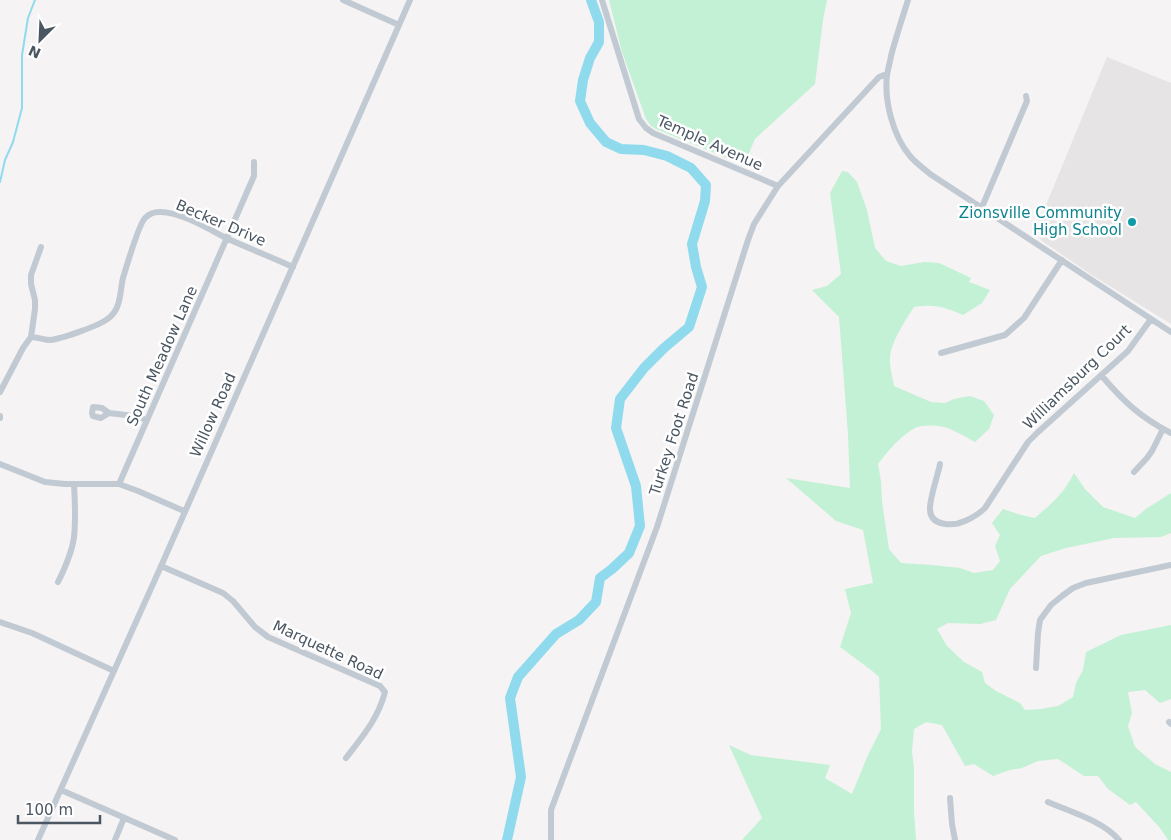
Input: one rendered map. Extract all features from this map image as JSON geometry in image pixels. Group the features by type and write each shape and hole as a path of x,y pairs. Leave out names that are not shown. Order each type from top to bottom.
{"street":[{"path":"342,0 399,25"},
{"name":"Willow Road","path":"38,840 161,566 410,0"},
{"name":"Temple Avenue","path":"602,0 639,119 646,128 778,186"},
{"path":"908,0 887,74 886,88 889,112 897,134 909,155 930,174 1171,332"},
{"name":"Turkey Foot Road","path":"551,840 551,810 657,527 754,224 778,186 879,77 887,74"},
{"path":"982,207 1028,101 1026,96"},
{"name":"South Meadow Lane","path":"119,484 254,176 254,162"},
{"name":"Becker Drive","path":"33,337 49,340 62,338 105,321 111,316 117,309 128,261 143,220 146,216 157,212 171,213 182,217 293,267"},
{"path":"0,392 23,348 33,337 35,300 31,276 41,246"},
{"path":"941,353 1005,335 1017,326 1062,260"},
{"name":"Williamsburg Court","path":"940,464 930,508 931,516 936,522 942,524 950,525 963,522 985,508 1028,442 1128,350 1151,319"},
{"path":"1101,375 1132,408 1171,433"},
{"path":"109,412 147,420"},
{"path":"1134,472 1148,458 1163,429"},
{"path":"0,464 45,482 119,484 184,511"},
{"path":"58,582 64,571 74,539 74,484"},
{"path":"1036,668 1040,620 1056,600 1073,588 1086,584 1171,565"},
{"name":"Marquette Road","path":"161,566 223,593 233,601 255,628 268,637 380,686 386,692 376,717 346,758"},
{"path":"0,622 32,633 114,671"},
{"path":"60,790 176,840"},
{"path":"950,798 955,840"},
{"path":"1048,802 1106,828 1119,840"},
{"path":"115,840 124,818"}],"shaded area":[{"name":"Zionsville Community High School","path":"1107,57 1171,83 1171,324 1092,275 1042,241 1035,232"}],"green space":[{"path":"609,0 827,0 815,84 755,139 744,165 651,126 646,119 622,52"},
{"path":"842,171 848,172 857,182 867,210 875,248 886,261 901,266 924,262 939,263 971,278 969,282 990,290 982,303 963,315 939,307 914,307 899,332 891,352 890,361 894,386 931,402 945,403 970,396 984,401 994,415 989,429 975,442 947,428 929,425 917,427 899,439 878,464 889,549 901,563 960,568 974,573 993,570 1000,561 995,546 1000,535 992,523 1003,509 1035,518 1062,493 1074,473 1085,489 1103,507 1135,518 1171,493 1171,533 1161,537 1114,538 1066,548 1041,556 1010,589 996,620 980,624 948,623 937,629 947,646 964,662 982,672 985,683 1020,703 1025,710 1058,706 1073,697 1076,683 1083,670 1086,652 1121,635 1171,625 1171,699 1160,703 1145,690 1128,692 1132,713 1128,726 1135,747 1155,764 1171,772 1171,840 1168,840 1160,828 1136,802 1130,805 1108,789 1098,776 1084,776 1058,759 1038,761 1022,768 993,776 974,764 965,766 942,725 926,722 914,729 912,752 916,840 742,840 762,818 729,745 751,755 830,765 825,778 852,794 881,729 879,677 840,647 851,613 845,589 873,583 863,530 836,521 786,478 850,488 839,317 812,290 827,286 841,274 830,193"}],"waterway":[{"path":"0,182 22,108 22,55 28,18 35,0"},
{"path":"507,840 521,777 510,698 518,677 556,634 579,620 596,602 600,578 629,553 640,526 636,486 616,428 620,399 644,368 689,327 702,287 692,244 705,201 706,185 691,168 667,156 644,150 621,149 606,142 590,123 580,101 583,80 590,58 599,42 599,22 591,0"}],"place":[{"name":"Zionsville Community High School","path":"1132,222"}]}
